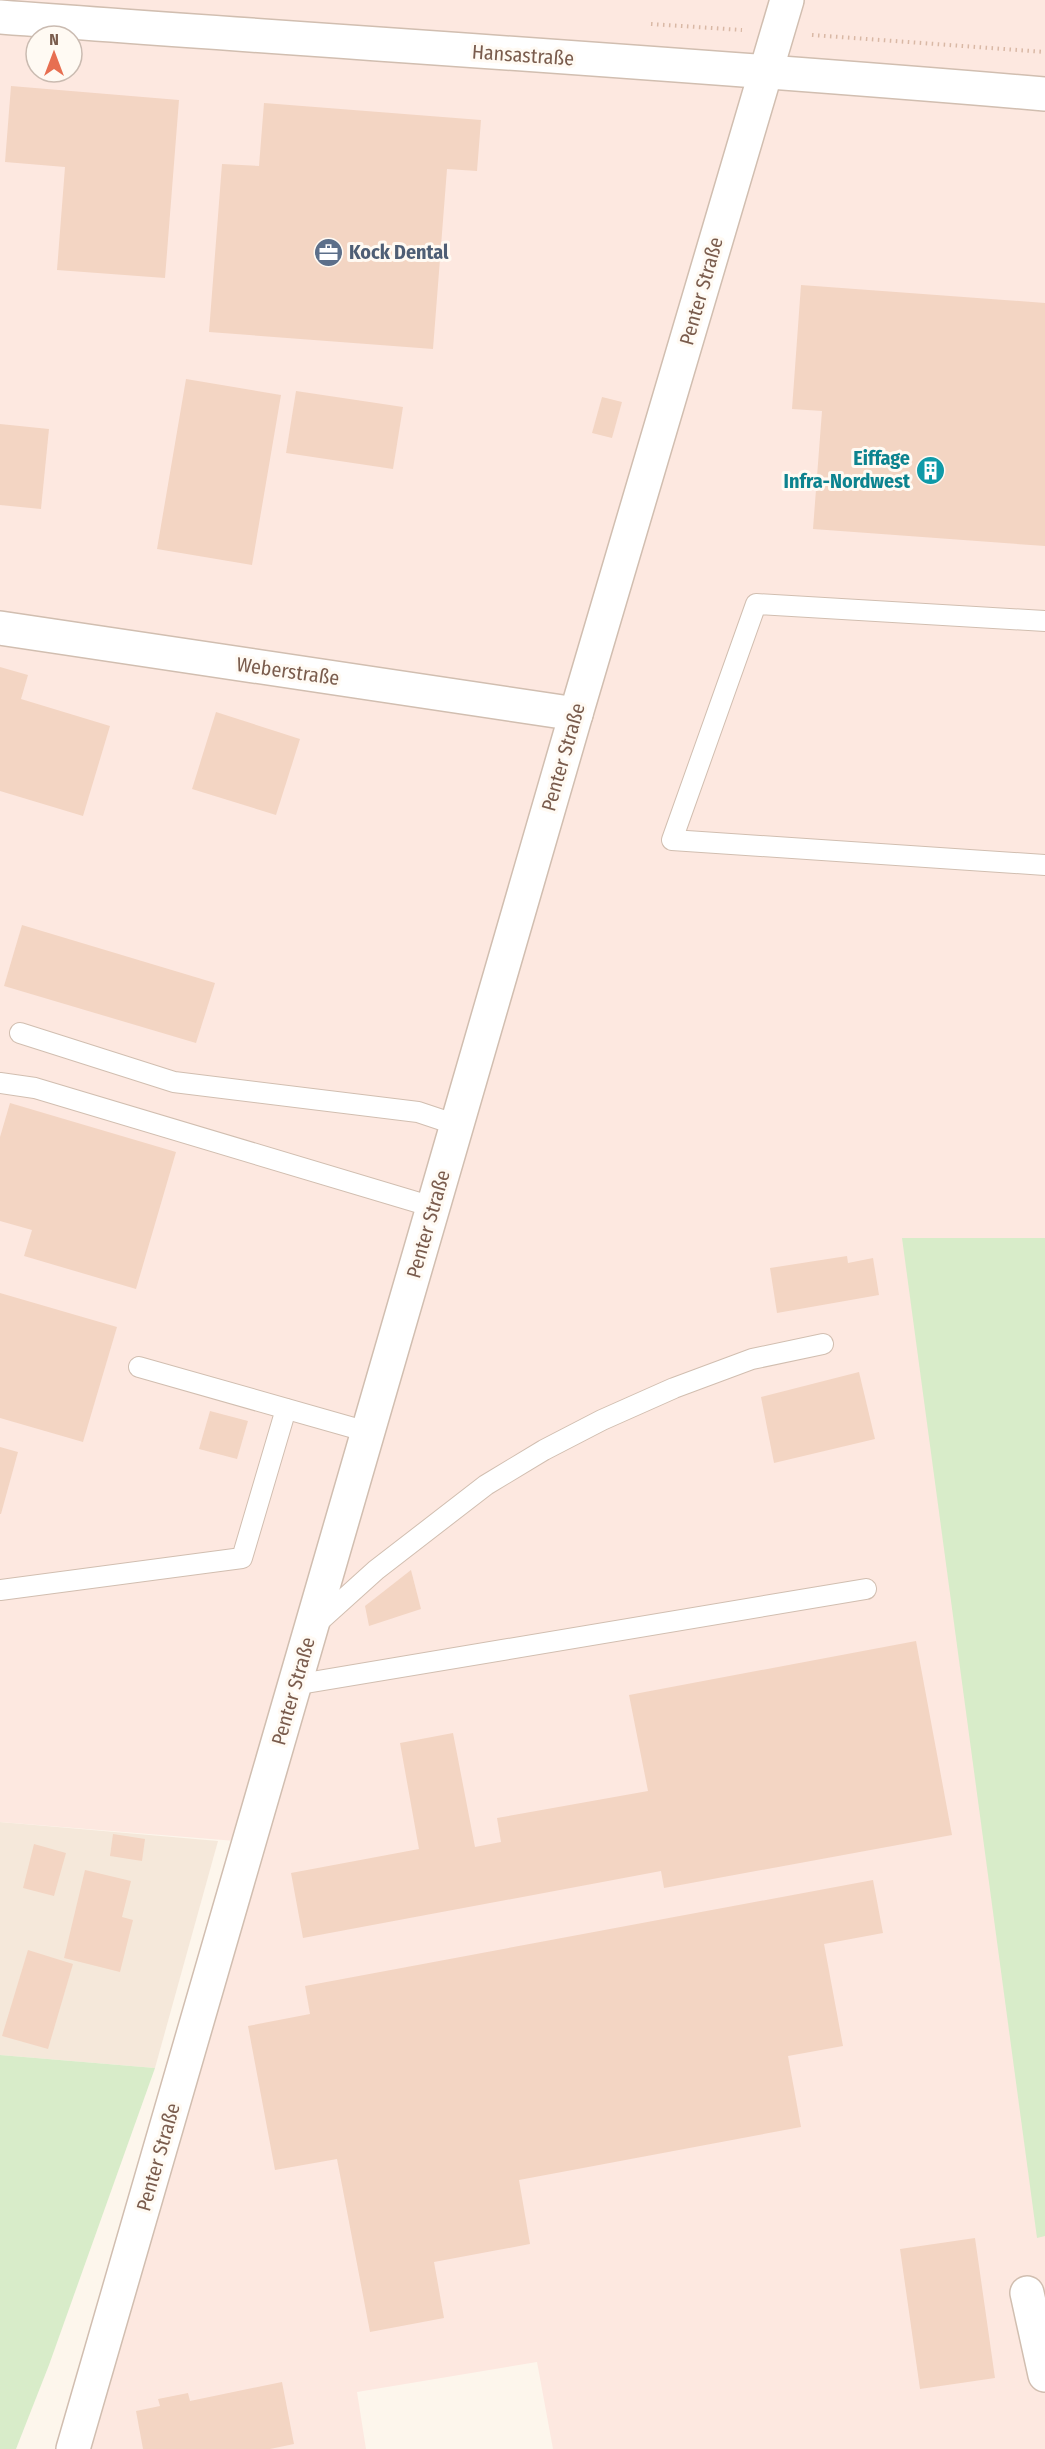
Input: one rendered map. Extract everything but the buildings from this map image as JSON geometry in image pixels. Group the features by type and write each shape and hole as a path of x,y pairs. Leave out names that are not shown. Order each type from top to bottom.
{"street":[{"name":"Penter Straße","path":"73,2449 576,714 787,0"},
{"name":"Hansastraße","path":"0,17 544,57 767,70 1045,94"},
{"name":"Weberstraße","path":"0,628 576,714"},
{"path":"1027,2293 1045,2374"}],"lane":[{"path":"1045,621 756,604 672,840 1045,865"},
{"path":"20,1033 174,1082 418,1112 457,1125"},
{"path":"0,1083 35,1088 433,1207"},
{"path":"311,1629 376,1570 486,1485 544,1450 674,1388 752,1359 823,1344"},
{"path":"139,1367 368,1432"},
{"path":"0,1590 242,1558 286,1409"},
{"path":"294,1685 866,1589"}],"shaded area":[{"path":"0,0 1045,0 1045,2449 553,2449 537,2362 357,2392 366,2449 73,2449 248,1842 0,1822"},
{"path":"0,1822 218,1841 155,2068 0,2055"}],"green space":[{"path":"902,1238 1045,1238 1045,2236 1037,2238"},
{"path":"0,2055 155,2068 49,2365 16,2449 0,2449"}],"place":[{"name":"Kock Dental","path":"328,252"},
{"name":"Eiffage Infra-Nordwest","path":"931,470"}]}
